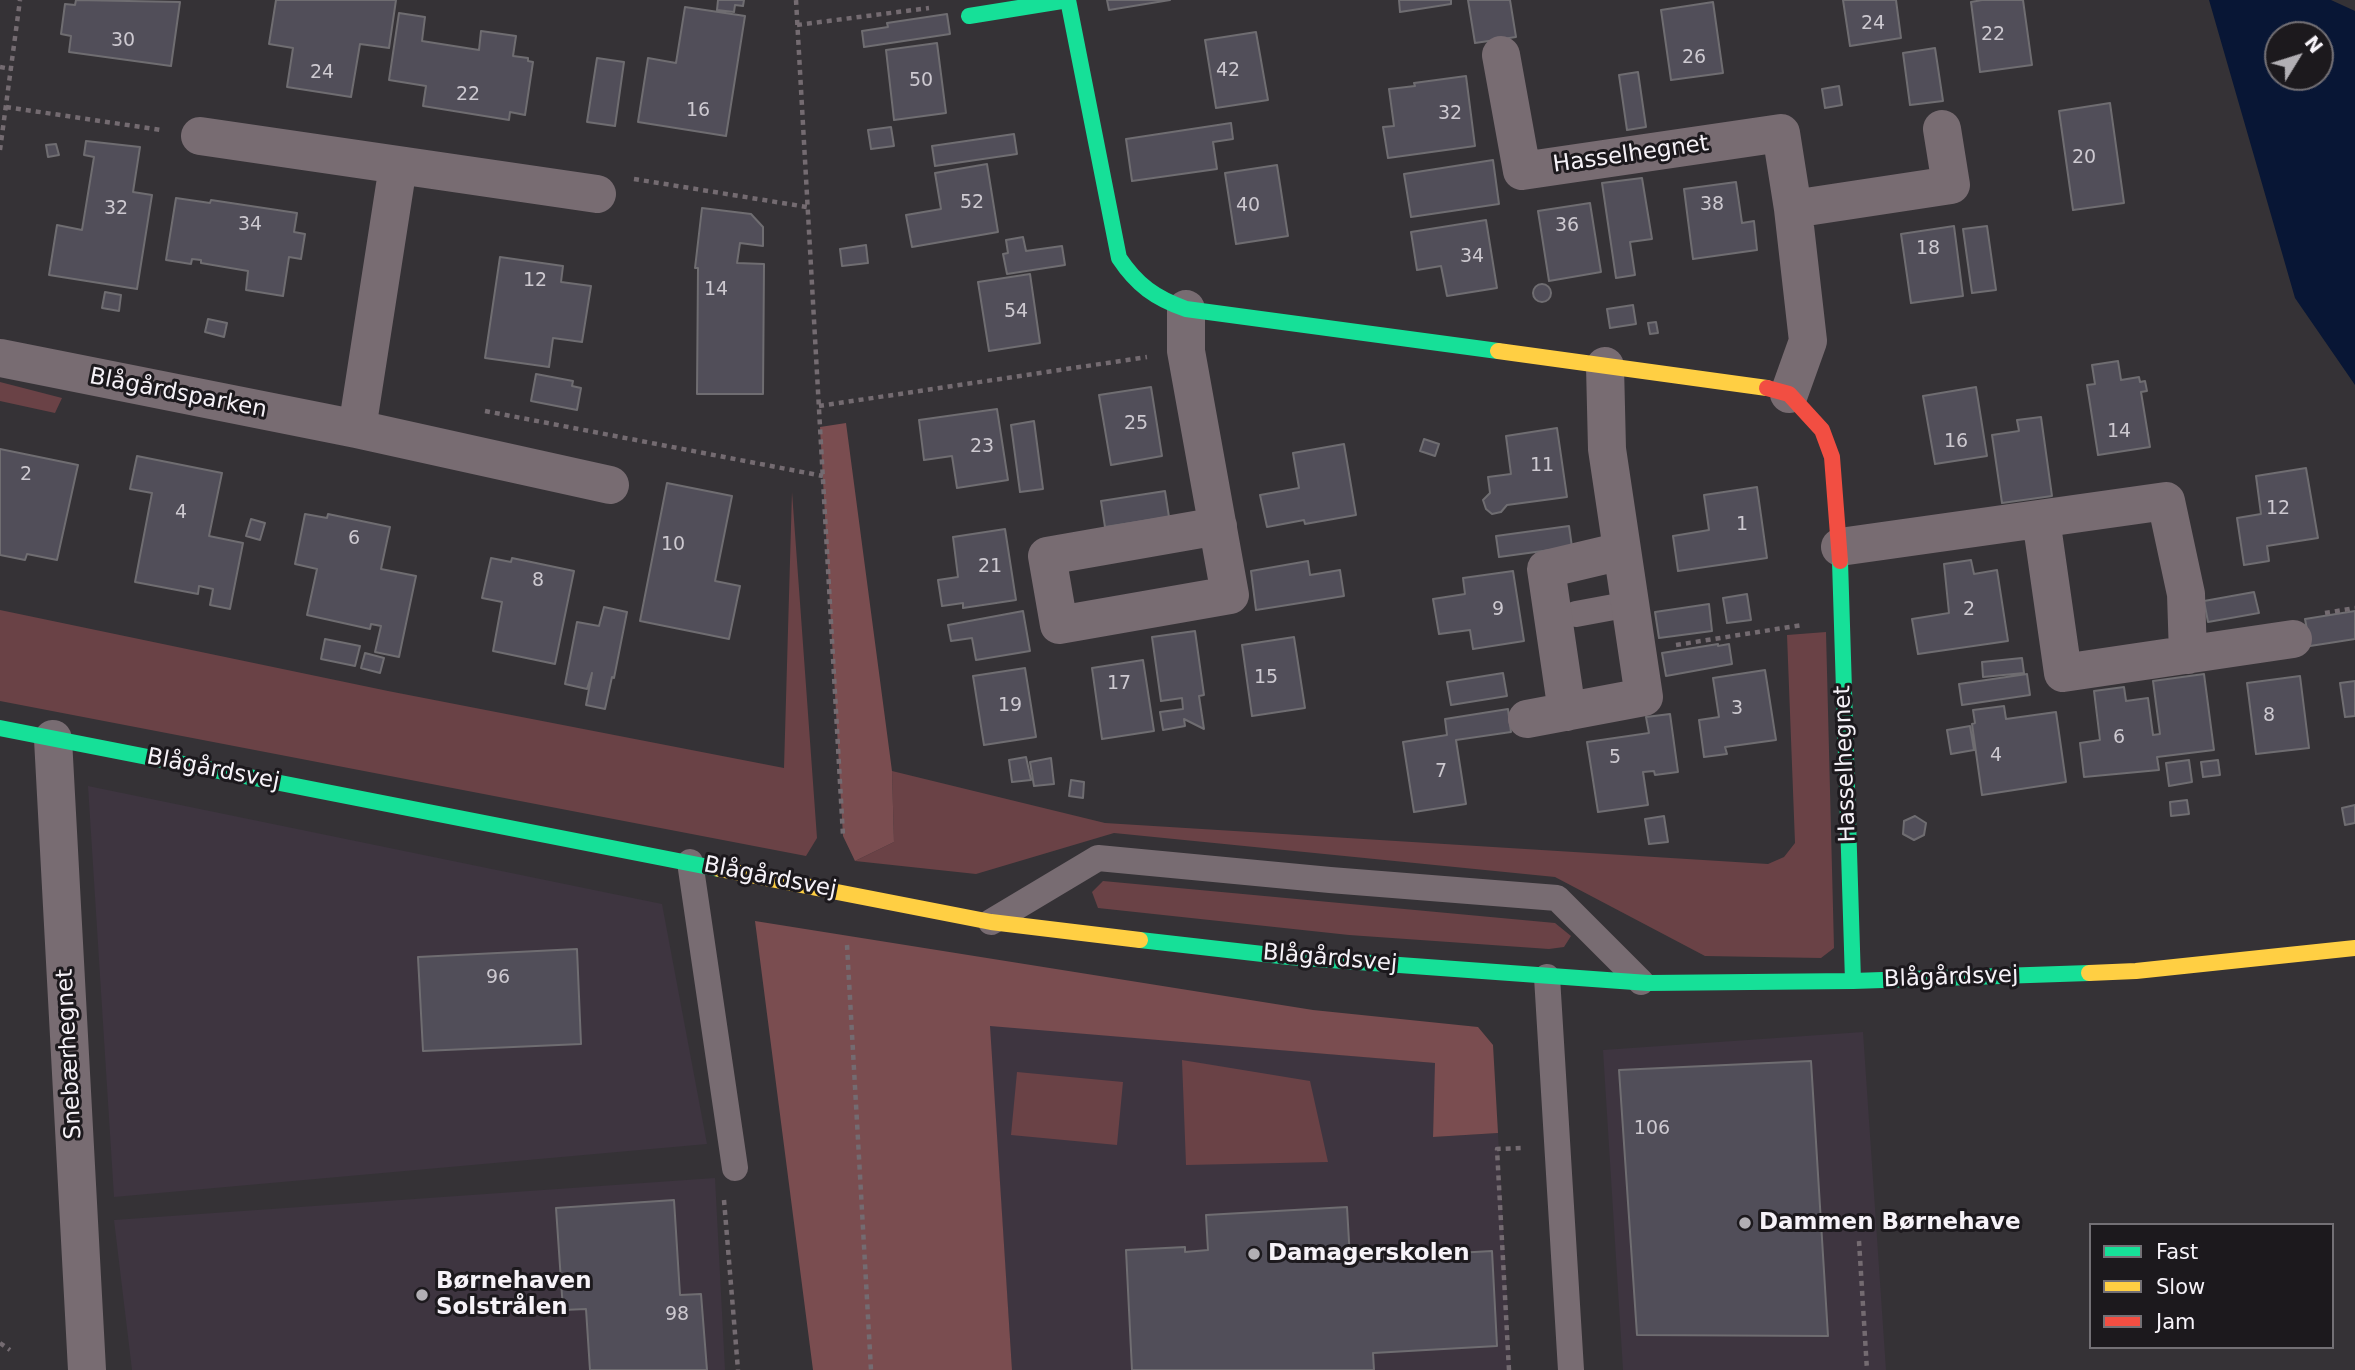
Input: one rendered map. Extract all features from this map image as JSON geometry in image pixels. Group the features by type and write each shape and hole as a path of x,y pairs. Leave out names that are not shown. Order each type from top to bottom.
{"street":[{"path":"968,16 1068,0 1119,258 1133,280 1156,299 1186,309 1758,386 1789,394"},
{"name":"Hasselhegnet","path":"1501,55 1522,171 1781,133 1793,209 1808,341 1789,394 1822,430 1832,457 1840,547 1853,981"},
{"path":"1793,209 1951,184 1942,129"},
{"path":"200,136 597,194"},
{"path":"357,429 398,166"},
{"path":"1186,309 1186,351 1218,526 1230,595 1059,625 1047,556 1218,526"},
{"name":"Blågårdsparken","path":"0,358 357,429 610,485"},
{"path":"1527,719 1644,698 1607,449 1605,366"},
{"path":"1840,547 2166,501 2186,594 2188,655"},
{"path":"2041,519 2063,673 2293,639"},
{"path":"1567,712 1546,569 1622,551"},
{"name":"Blågårdsvej","path":"0,728 991,922 1289,957 1641,982 1853,981 2136,971 2355,948"},
{"name":"Snebærhegnet","path":"53,739 87,1370"}],"lane":[{"path":"1576,614 1630,604"},
{"path":"991,922 1098,858 1557,898 1641,982"},
{"path":"690,862 735,1168"},
{"path":"1547,977 1571,1370"}],"path":[{"path":"0,150 20,0"},
{"path":"796,0 843,836"},
{"path":"797,25 950,5 968,16"},
{"path":"0,67 11,69"},
{"path":"6,107 200,136"},
{"path":"597,194 612,175 807,207"},
{"path":"819,406 1186,351"},
{"path":"1637,651 1842,620"},
{"path":"847,945 871,1370"},
{"path":"1509,1370 1497,1149 1557,1146"},
{"path":"735,1168 723,1184 738,1370"},
{"path":"1859,1241 1867,1370"},
{"path":"0,1343 10,1350"}],"shaded area":[{"path":"0,382 62,398 55,413 0,401"},
{"path":"846,423 892,771 894,842 855,861 843,836 820,427"},
{"path":"792,492 817,838 806,856 0,701 0,610 388,691 784,768"},
{"path":"1826,632 1834,948 1821,958 1705,956 1555,877 1114,833 976,874 855,861 894,842 892,771 1105,823 1768,864 1784,857 1795,843 1787,635"},
{"path":"88,786 662,904 707,1144 114,1197"},
{"path":"1103,881 1555,923 1571,936 1564,947 1549,949 1349,935 1098,908 1092,892"},
{"path":"755,921 1313,1010 1478,1027 1493,1045 1498,1133 1433,1137 1435,1063 990,1026 1012,1370 813,1370"},
{"name":"Damagerskolen","path":"989,1025 1436,1063 1433,1137 1498,1133 1511,1370 1012,1370"},
{"name":"Dammen Børnehave","path":"1863,1032 1886,1370 1623,1370 1603,1050"},
{"path":"1182,1060 1310,1081 1328,1162 1186,1165"},
{"path":"1017,1072 1123,1082 1117,1145 1011,1135"},
{"name":"Børnehaven Solstrålen","path":"715,1178 725,1370 132,1370 114,1220"}],"water":[{"path":"2209,0 2331,0 2355,11 2355,385 2295,298"}],"building":[{"path":"76,0 180,2 171,66 69,52 71,36 61,34 65,4 75,5"},
{"path":"276,0 396,0 389,48 360,44 351,97 287,87 293,48 269,44"},
{"path":"718,0 744,0 743,6 735,5 734,12 717,10"},
{"path":"1107,0 1170,0 1109,10"},
{"path":"1399,0 1451,0 1451,4 1400,12"},
{"path":"1468,0 1510,0 1516,37 1475,43"},
{"path":"1843,0 1896,0 1901,38 1850,46"},
{"path":"2023,0 2032,65 1980,72 1971,2"},
{"path":"1713,2 1723,73 1671,80 1661,10"},
{"path":"685,7 745,16 726,136 638,122 648,58 676,63"},
{"path":"399,13 425,17 422,41 479,50 481,31 516,36 513,56 528,58 528,61 533,62 525,115 510,112 509,120 423,106 426,86 389,80"},
{"path":"947,14 950,34 864,47 862,31 888,27 887,23"},
{"path":"1256,32 1268,100 1216,108 1205,40"},
{"path":"937,43 946,113 894,120 886,50"},
{"path":"1935,48 1943,101 1910,105 1903,53"},
{"path":"597,58 624,62 615,126 587,122"},
{"path":"1638,72 1646,127 1627,130 1619,75"},
{"path":"1466,76 1475,146 1388,158 1383,127 1394,126 1389,89"},
{"path":"1839,86 1842,105 1825,108 1822,89"},
{"path":"2110,103 2124,203 2073,210 2059,111"},
{"path":"1231,123 1233,139 1213,142 1217,169 1132,181 1126,139"},
{"path":"891,127 894,146 871,149 868,130"},
{"path":"1014,134 1017,154 935,166 932,146"},
{"path":"86,141 140,147 133,192 152,195 137,289 49,275 57,225 82,230 94,157 84,155"},
{"path":"56,144 59,155 48,157 46,145"},
{"path":"1493,160 1499,204 1411,217 1404,174"},
{"path":"987,164 998,232 912,247 906,215 941,209 935,173"},
{"path":"1277,165 1288,236 1236,244 1225,173"},
{"path":"1642,178 1652,239 1630,242 1635,275 1616,278 1602,183"},
{"path":"1736,182 1742,223 1754,221 1757,250 1693,259 1684,189"},
{"path":"176,198 210,203 211,200 297,213 294,232 305,234 301,259 289,257 283,296 246,290 248,271 201,263 201,260 192,259 191,264 166,260"},
{"path":"1590,203 1601,272 1549,281 1538,211"},
{"path":"702,208 751,214 763,227 763,246 740,243 737,263 764,264 763,394 697,394 698,268 695,268"},
{"path":"1486,220 1497,288 1447,296 1441,266 1417,270 1411,232"},
{"path":"1954,226 1963,296 1911,303 1901,234"},
{"path":"1987,226 1996,290 1972,293 1963,229"},
{"path":"1023,237 1026,251 1062,246 1065,265 1007,274 1003,254 1008,253 1006,240"},
{"path":"866,245 868,263 842,266 840,249"},
{"path":"500,257 563,266 561,282 591,286 582,342 553,338 549,367 485,358"},
{"path":"1030,274 1040,343 989,351 978,282"},
{"path":"1538,284 1546,284 1551,293 1549,300 1538,302 1533,297 1533,289"},
{"path":"105,292 121,295 119,311 102,308"},
{"path":"1633,305 1636,324 1610,328 1607,309"},
{"path":"208,319 227,323 224,337 205,332"},
{"path":"1656,322 1658,333 1650,334 1648,323"},
{"path":"2118,361 2121,380 2139,377 2140,382 2145,381 2147,391 2141,392 2150,447 2098,455 2087,385 2095,384 2092,365"},
{"path":"536,374 573,381 572,386 581,388 577,410 531,401"},
{"path":"1151,387 1162,456 1111,465 1099,395"},
{"path":"1976,387 1987,456 1935,464 1923,396"},
{"path":"997,409 1008,480 957,488 952,456 924,460 919,420"},
{"path":"2041,417 2052,496 2002,503 1992,435 2019,431 2017,420"},
{"path":"1034,421 1043,489 1020,492 1011,425"},
{"path":"1557,428 1567,497 1507,505 1501,512 1492,514 1486,509 1483,500 1490,493 1488,477 1511,474 1506,436"},
{"path":"1424,439 1439,444 1435,456 1420,451"},
{"path":"1344,444 1356,515 1305,524 1304,520 1267,527 1260,495 1299,488 1293,453"},
{"path":"0,449 78,465 57,560 27,554 25,560 0,555"},
{"path":"137,456 222,473 209,536 243,543 230,609 210,605 213,589 199,586 198,594 135,582 152,493 130,489"},
{"path":"2306,468 2318,538 2267,546 2269,561 2244,565 2237,518 2261,514 2256,476"},
{"path":"667,483 732,496 715,581 740,586 729,639 640,621"},
{"path":"1757,487 1767,558 1678,571 1673,536 1709,530 1704,495"},
{"path":"1165,491 1169,517 1105,527 1101,501"},
{"path":"305,514 327,518 328,514 390,527 381,569 416,576 399,657 375,652 381,626 371,624 370,629 307,615 317,569 295,564"},
{"path":"251,519 265,523 260,540 246,536"},
{"path":"1569,526 1572,547 1499,557 1496,536"},
{"path":"1005,529 1016,600 963,608 963,603 942,606 938,580 958,577 953,537"},
{"path":"491,558 511,562 512,558 574,571 555,664 493,651 502,602 482,598"},
{"path":"1971,560 1974,574 1997,570 2008,641 1918,654 1912,619 1949,613 1944,564"},
{"path":"1308,561 1310,575 1340,570 1344,596 1256,610 1251,571"},
{"path":"1513,571 1524,641 1473,649 1470,630 1439,634 1433,599 1465,594 1463,578"},
{"path":"2254,592 2259,613 2208,622 2204,601"},
{"path":"1747,594 1751,620 1727,623 1723,598"},
{"path":"1709,604 1712,631 1659,638 1655,612"},
{"path":"604,607 627,612 605,709 586,705 592,673 587,689 565,684 577,622 599,626"},
{"path":"1023,611 1030,651 976,660 972,638 951,641 948,625"},
{"path":"2355,611 2355,639 2310,646 2305,619"},
{"path":"1195,631 1204,695 1199,696 1204,729 1184,719 1185,726 1163,730 1160,712 1183,709 1182,698 1161,701 1152,637"},
{"path":"1294,637 1305,708 1252,716 1242,645"},
{"path":"325,639 360,646 355,666 321,659"},
{"path":"1729,644 1732,664 1666,676 1662,653"},
{"path":"365,653 384,658 380,673 361,668"},
{"path":"2022,658 2024,673 1983,677 1982,662"},
{"path":"1143,660 1154,731 1102,739 1092,668"},
{"path":"1025,668 1036,737 984,745 973,676"},
{"path":"1765,670 1776,740 1725,747 1727,754 1704,757 1699,720 1719,717 1713,678"},
{"path":"1503,673 1507,696 1451,705 1447,682"},
{"path":"2027,674 2030,695 1962,705 1959,684"},
{"path":"2204,674 2214,750 2157,757 2159,770 2084,777 2080,743 2100,740 2094,691 2124,687 2126,701 2148,698 2153,735 2160,734 2153,681"},
{"path":"2300,676 2309,748 2256,754 2247,683"},
{"path":"2355,681 2355,716 2345,717 2340,683"},
{"path":"2004,706 2006,719 2056,712 2066,782 1982,795 1972,724 1975,723 1973,710"},
{"path":"1508,709 1511,732 1456,740 1466,804 1414,812 1403,742 1447,735 1445,719"},
{"path":"1670,714 1678,772 1655,775 1654,771 1643,772 1648,805 1598,812 1587,742 1649,733 1646,717"},
{"path":"1970,726 1974,750 1951,754 1947,730"},
{"path":"1026,757 1031,780 1012,782 1009,760"},
{"path":"1051,758 1054,784 1034,786 1030,762"},
{"path":"2189,760 2192,782 2169,786 2166,763"},
{"path":"2218,760 2220,775 2203,777 2201,762"},
{"path":"1071,780 1084,782 1083,798 1069,796"},
{"path":"2187,800 2189,814 2171,816 2170,802"},
{"path":"2355,805 2355,823 2345,825 2342,808"},
{"path":"1664,816 1668,842 1649,844 1645,819"},
{"path":"1915,816 1926,823 1924,835 1914,840 1903,834 1904,821"},
{"path":"577,949 581,1044 423,1051 418,957"},
{"name":"Dammen Børnehave","path":"1811,1061 1828,1336 1637,1335 1619,1070"},
{"path":"674,1200 680,1295 701,1294 707,1370 590,1370 586,1309 563,1310 556,1208"},
{"path":"1347,1207 1350,1259 1492,1251 1497,1346 1373,1353 1374,1370 1132,1370 1126,1250 1185,1247 1185,1252 1208,1250 1206,1215"}],"traffic: fast":[{"path":"969,16 1068,0 1119,258 1133,276 1156,295 1186,309 1498,351"},
{"path":"1840,561 1853,981"},
{"path":"0,728 719,869"},
{"path":"1140,940 1289,957 1648,983 1853,981 2089,973"}],"traffic: slow":[{"path":"1498,351 1767,388"},
{"path":"719,869 991,922 1140,940"},
{"path":"2089,973 2136,971 2355,948"}],"traffic: jam":[{"path":"1767,388 1789,394 1822,430 1832,457 1840,561"}],"place":[{"name":"Dammen Børnehave","path":"1745,1223"},
{"name":"Damagerskolen","path":"1254,1254"},
{"name":"Børnehaven Solstrålen","path":"422,1295"}]}
